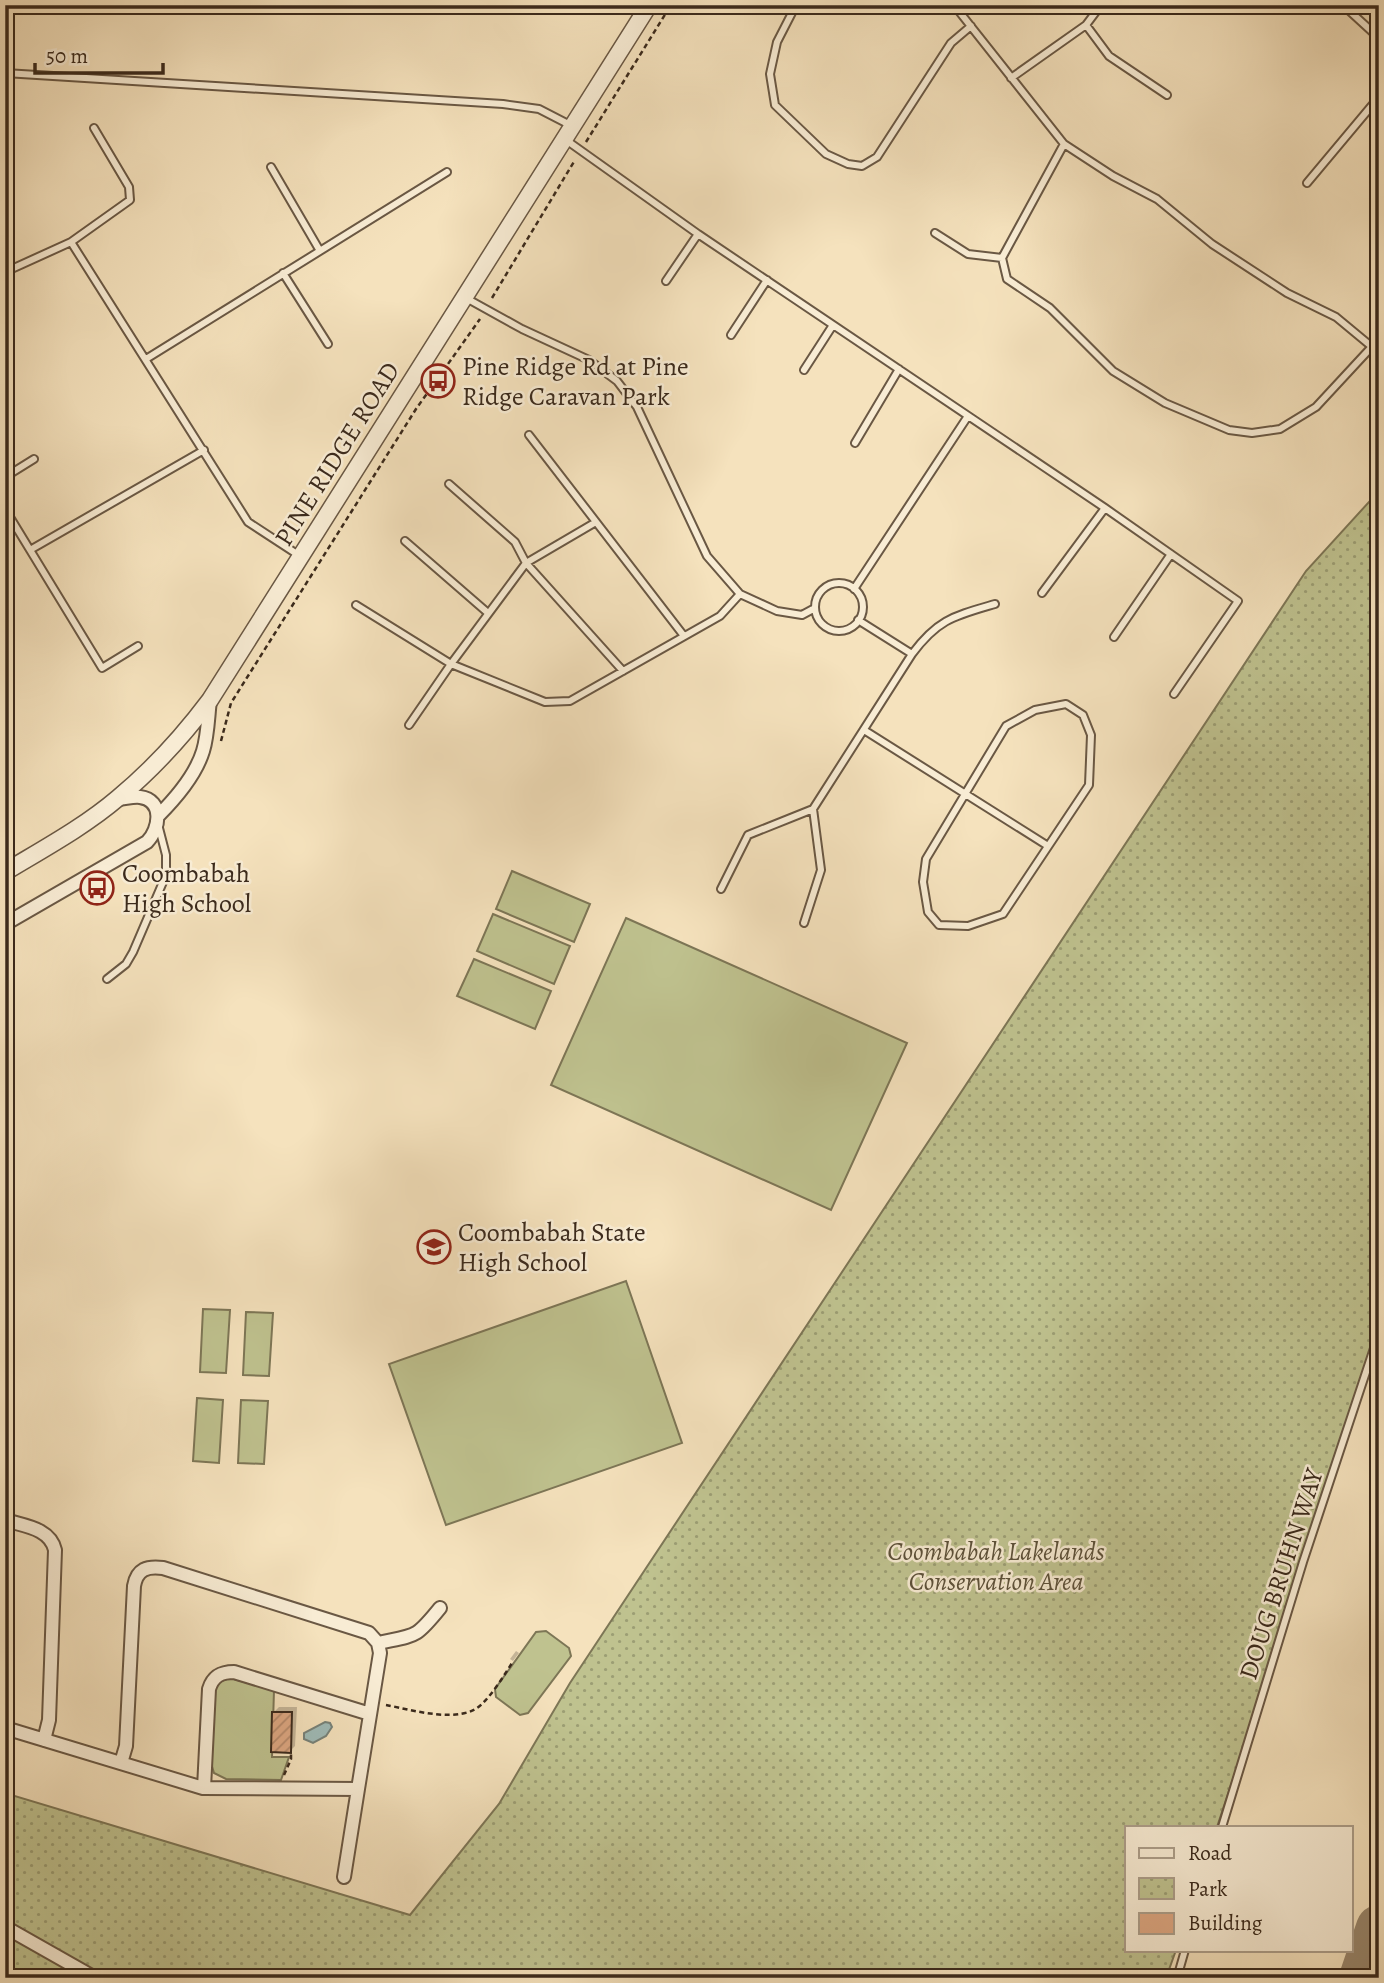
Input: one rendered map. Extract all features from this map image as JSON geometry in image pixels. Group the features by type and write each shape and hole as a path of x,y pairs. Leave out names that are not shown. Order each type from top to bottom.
{"street":[{"name":"PINE RIDGE ROAD","path":"5,872 117,799 166,753 210,700 649,5"},
{"path":"5,924 147,842 154,835 158,821 199,761 204,749 210,700"},
{"path":"117,799 142,797 153,807 158,821"},
{"path":"5,1520 43,1532 53,1542 55,1549 49,1720 44,1740"},
{"path":"121,1763 126,1746 134,1586 137,1574 146,1568 163,1569 369,1633 378,1643 380,1653 344,1877"},
{"path":"378,1643 413,1636 423,1629 440,1608"},
{"path":"204,1788 209,1689 214,1678 225,1672 234,1672 371,1709"},
{"path":"5,1728 204,1788 358,1789"},
{"path":"5,1927 95,1978"}],"lane":[{"path":"796,5 777,42 770,74 775,105 825,154 848,164 862,166 877,157 951,43 971,26"},
{"path":"954,5 1065,144 1112,176 1157,199 1212,244 1287,293 1336,317 1371,346"},
{"path":"1011,78 1086,25 1101,5"},
{"path":"1343,5 1379,38"},
{"path":"1086,25 1109,55 1167,95"},
{"path":"5,73 503,104 539,109 698,234 1105,508 1238,601 1174,694"},
{"path":"1307,183 1379,97"},
{"path":"5,272 71,242 130,200 129,187 93,128"},
{"path":"1065,144 1002,258 1007,279 1050,308 1113,371 1165,403 1228,430 1252,433 1280,429 1316,407 1379,339"},
{"path":"271,167 320,251"},
{"path":"146,359 447,172"},
{"path":"935,233 968,254 1002,258"},
{"path":"666,281 698,234"},
{"path":"71,242 248,522 301,556"},
{"path":"283,273 328,344"},
{"path":"731,335 767,280"},
{"path":"466,298 522,329 589,360 617,381 637,407 707,556 740,594 778,611 802,615 815,608"},
{"path":"804,370 833,325"},
{"path":"855,443 900,369"},
{"path":"854,589 968,415"},
{"path":"529,435 684,636"},
{"path":"30,550 204,450"},
{"path":"5,477 34,459"},
{"path":"449,484 515,542 526,563 623,671"},
{"path":"1042,593 1105,508"},
{"path":"5,509 103,668 138,646"},
{"path":"409,725 526,563 596,522"},
{"path":"405,541 488,613"},
{"path":"1114,637 1171,554"},
{"path":"841,583 854,589 863,604 859,620 847,630 828,629 817,617 815,608 819,593 825,587 841,583"},
{"path":"356,605 451,664 545,702 570,701 720,616 740,594"},
{"path":"721,889 748,835 813,810 928,633 950,617 995,604"},
{"path":"859,620 912,654"},
{"path":"1066,705 1083,715 1091,735 1088,785 1003,914 968,926 940,925 928,912 923,882 926,859 965,794 1006,726 1035,710 1066,705"},
{"path":"863,730 1048,846"},
{"path":"804,923 821,870 813,810"},
{"path":"107,979 125,964 133,952 166,875 166,855 158,821"},
{"name":"DOUG BRUHN WAY","path":"1222,1826 1303,1562 1379,1334"},
{"path":"1177,1978 1184,1952"}],"path":[{"path":"587,141 670,5"},
{"path":"498,288 577,157"},
{"path":"371,1709 466,1714 482,1704 512,1663"},
{"path":"283,1788 291,1753"}],"green space":[{"name":"Coombabah Lakelands Conservation Area","path":"1379,491 1379,1342 1217,1826 1125,1826 1125,1952 1175,1952 1166,1978 5,1978 5,1793 410,1915 499,1804 570,1683 1306,571"},
{"path":"512,871 590,904 574,942 496,909"},
{"path":"493,914 570,946 554,984 477,951"},
{"path":"626,918 907,1043 831,1210 551,1085"},
{"path":"474,959 551,991 535,1029 457,996"},
{"path":"626,1281 682,1443 446,1525 389,1364"},
{"path":"203,1309 230,1310 226,1373 200,1372"},
{"path":"246,1312 273,1313 269,1376 243,1375"},
{"path":"197,1398 223,1400 219,1463 193,1461"},
{"path":"241,1400 268,1401 264,1464 238,1463"},
{"path":"546,1631 569,1648 571,1656 528,1713 520,1715 496,1697 495,1689 536,1632"},
{"path":"230,1678 274,1690 272,1757 289,1757 281,1780 226,1779 214,1773 211,1763 213,1690 218,1682"}],"water":[{"path":"325,1722 332,1727 326,1736 313,1743 304,1739 304,1733"}],"building":[{"path":"272,1712 292,1712 291,1753 271,1752"}],"taxiway":[{"path":"1362,1978 1379,1928"}],"place":[{"name":"Pine Ridge Rd at Pine Ridge Caravan Park","path":"438,381"},
{"name":"Coombabah High School","path":"97,888"},
{"name":"Coombabah State High School","path":"434,1247"}]}
